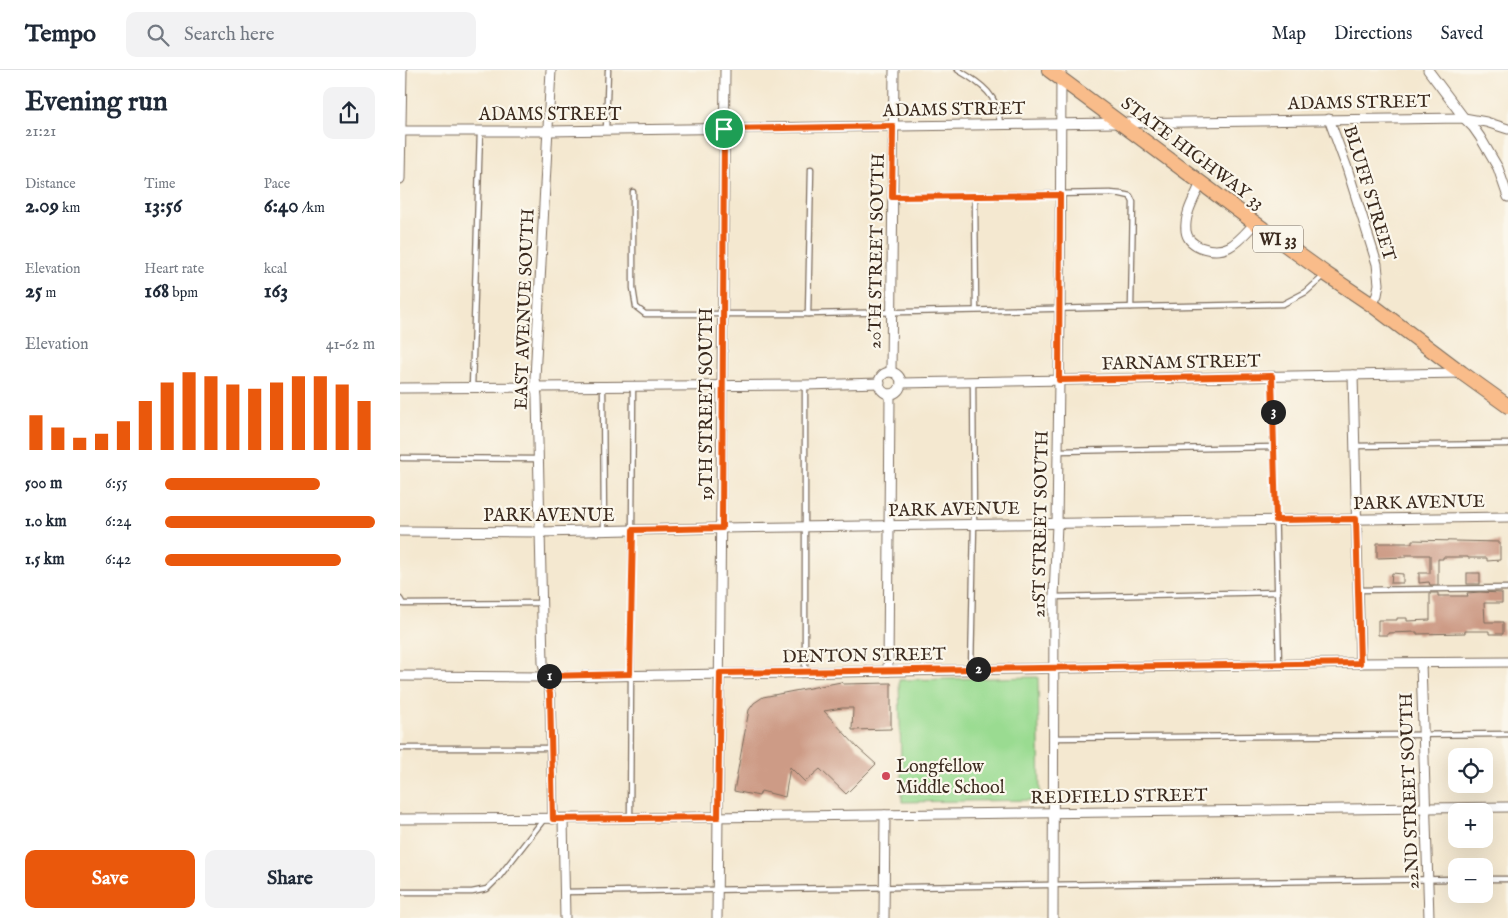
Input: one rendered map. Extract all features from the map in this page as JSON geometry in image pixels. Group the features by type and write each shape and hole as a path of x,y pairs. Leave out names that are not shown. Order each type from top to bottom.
{"main road":[{"name":"STATE HIGHWAY 33","path":"1049,70 1061,74 1201,183 1372,305 1508,406"}],"street":[{"path":"400,179 402,70"},
{"name":"EAST AVENUE SOUTH","path":"548,819 551,748 550,694 543,663 535,378 551,70"},
{"name":"19TH STREET SOUTH","path":"717,918 725,70"},
{"name":"20TH STREET SOUTH","path":"891,372 894,70"},
{"path":"1428,70 1480,137 1506,181 1508,197"},
{"name":"21ST STREET SOUTH","path":"1053,918 1054,597 1060,308 1061,74"},
{"name":"ADAMS STREET","path":"400,131 724,129 1464,118 1508,129"},
{"name":"BLUFF STREET","path":"1329,119 1347,168 1377,264 1378,295 1372,305"},
{"path":"1201,183 1192,202 1187,220 1186,231 1191,242 1210,250 1224,250 1236,244 1255,223"},
{"path":"891,372 899,376 901,383 899,389 890,394 884,391 880,379 884,374 891,372"},
{"name":"FARNAM STREET","path":"901,383 1462,373"},
{"path":"1353,375 1360,663"},
{"path":"400,388 880,383"},
{"path":"888,671 890,394"},
{"name":"PARK AVENUE","path":"400,531 540,532 1508,517"},
{"name":"DENTON STREET","path":"400,676 546,676 1508,662"},
{"name":"22ND STREET SOUTH","path":"1421,663 1429,918"},
{"name":"REDFIELD STREET","path":"400,819 563,819 1508,807"},
{"path":"884,918 885,815"},
{"path":"563,819 565,918"}],"lane":[{"path":"606,130 608,70"},
{"path":"958,70 980,84 994,99 1000,112 1000,124"},
{"path":"472,388 480,131"},
{"path":"808,314 811,169"},
{"path":"633,192 634,288 636,307 645,314 808,314 1283,304 1306,292 1326,274"},
{"path":"892,197 1115,193 1130,196 1133,202 1131,308"},
{"path":"975,196 976,310"},
{"path":"1272,376 1279,664"},
{"path":"971,669 974,525 973,381"},
{"path":"804,672 806,385"},
{"path":"630,818 633,386"},
{"path":"603,387 604,531"},
{"path":"1355,446 1508,444"},
{"path":"1058,451 1274,447"},
{"path":"402,458 538,459"},
{"path":"1358,590 1508,588"},
{"path":"1054,597 1278,592"},
{"path":"400,599 403,604 542,603"},
{"path":"1054,738 1508,734"},
{"path":"400,748 551,748"},
{"path":"400,892 472,892 487,889 548,819"},
{"path":"564,892 1448,879"},
{"path":"1493,879 1508,879"}],"green space":[{"path":"1038,677 1040,800 902,802 899,680"}],"building":[{"path":"1412,540 1500,542 1500,560 1487,561 1487,558 1443,557 1443,559 1438,559 1438,585 1430,585 1429,582 1419,583 1419,573 1430,573 1430,555 1377,558 1377,543 1412,543"},
{"path":"1392,573 1403,574 1403,583 1391,583"},
{"path":"1467,573 1480,573 1480,584 1467,584"},
{"path":"1430,593 1438,593 1438,596 1468,596 1467,593 1502,593 1502,603 1484,603 1485,622 1503,622 1503,634 1489,634 1489,631 1465,631 1465,633 1417,634 1417,632 1378,635 1378,620 1407,618 1407,621 1430,620"},
{"path":"841,682 843,684 891,683 891,729 852,730 853,708 824,711 858,748 876,764 846,794 820,769 805,782 790,767 785,797 761,791 759,796 734,791 749,710 754,703 763,697"}],"place":[{"name":"Longfellow Middle School","path":"886,776"}],"route":[{"path":"893,126 892,197 1060,195 1059,380 1272,376 1276,520 1356,519 1360,663 720,673 718,817 553,819 550,694 546,676 630,674 633,530 722,528 724,129 893,126"}]}
